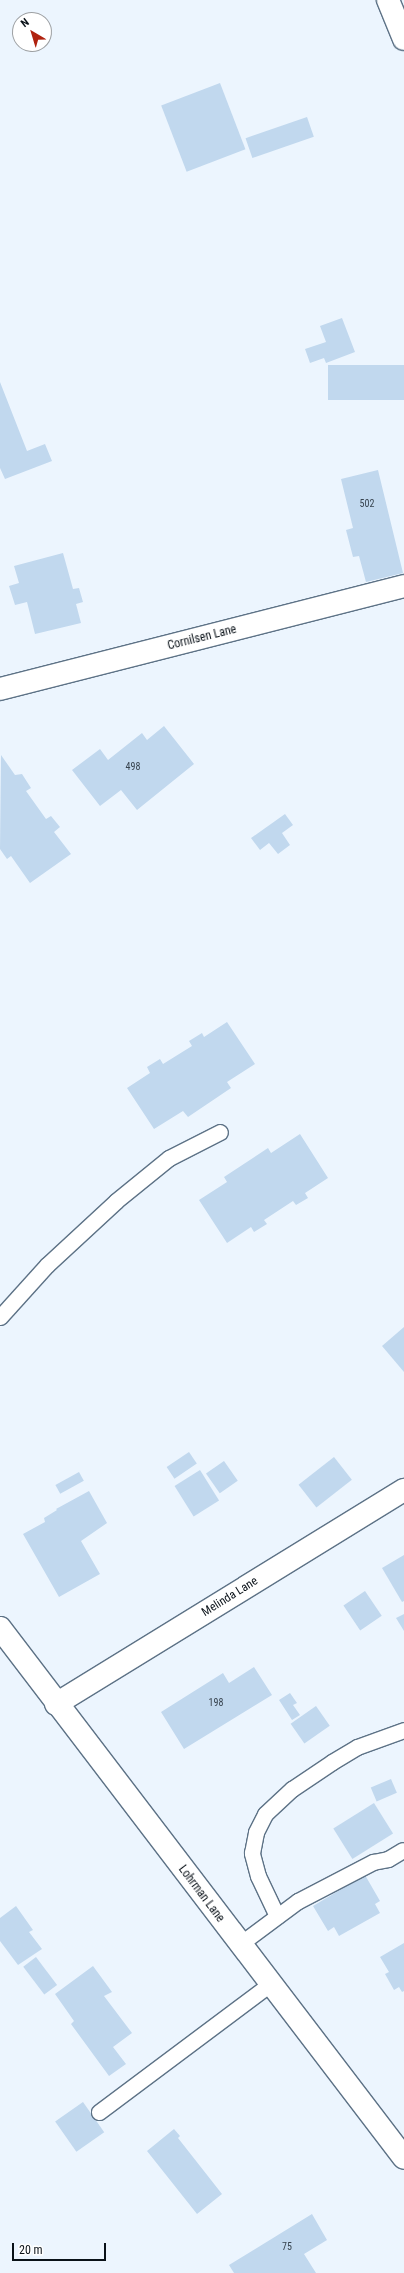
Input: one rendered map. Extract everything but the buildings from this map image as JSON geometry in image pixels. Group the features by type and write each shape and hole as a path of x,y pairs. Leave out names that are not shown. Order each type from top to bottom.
{"street":[{"path":"388,0 404,39"},
{"name":"Cornilsen Lane","path":"0,689 404,586"},
{"name":"Melinda Lane","path":"56,1704 404,1490"},
{"name":"Lohrman Lane","path":"0,1628 56,1704 404,2158"}],"lane":[{"path":"0,1317 47,1265 116,1201 169,1158 220,1132"},
{"path":"278,1916 258,1876 252,1853 256,1832 265,1814 292,1789 332,1762 357,1747 404,1730"},
{"path":"240,1944 298,1901 373,1862 388,1859 403,1850"},
{"path":"99,2112 270,1984"}]}
